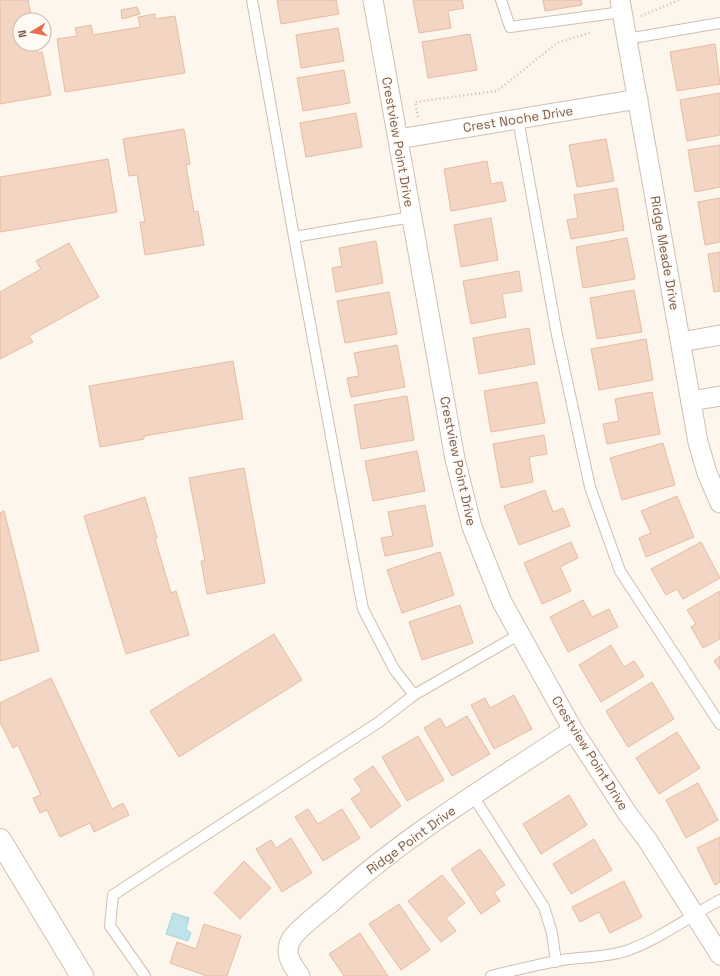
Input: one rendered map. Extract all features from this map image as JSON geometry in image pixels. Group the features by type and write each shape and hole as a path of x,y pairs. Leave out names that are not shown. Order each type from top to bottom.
{"main road":[{"path":"0,840 82,976"}],"street":[{"name":"Crestview Point Drive","path":"373,0 455,459 472,527 502,602 573,730 627,813 648,841 720,955"},
{"name":"Ridge Meade Drive","path":"623,19 698,442 707,473 715,495 720,503"},
{"name":"Crest Noche Drive","path":"398,139 638,99"},
{"path":"680,342 720,335"},
{"path":"691,401 720,396"},
{"name":"Ridge Point Drive","path":"300,976 290,962 288,953 293,937 351,885 393,852 473,796 573,730"}],"lane":[{"path":"252,0 363,609 394,668 414,696"},
{"path":"501,0 510,27 623,19 720,23"},
{"path":"518,119 558,335 590,487 620,571 720,724"},
{"path":"294,237 412,217"},
{"path":"145,976 110,926 113,895 379,722 414,696 520,634"},
{"path":"473,796 544,908 552,933 556,962"},
{"path":"491,976 556,962 604,957 627,950 664,932 720,900"}],"path":[{"path":"422,135 415,102 497,91 557,43 679,0"}],"water":[{"path":"173,913 189,918 186,929 191,933 188,941 166,934"}],"building":[{"path":"0,0 28,0 30,12 12,12 12,52 42,52 51,95 0,104"},
{"path":"277,0 336,0 339,14 281,24"},
{"path":"413,0 462,0 464,8 448,11 451,28 419,33"},
{"path":"543,0 581,0 582,5 545,11"},
{"path":"137,7 140,14 122,19 121,10"},
{"path":"155,14 155,19 175,16 185,73 65,92 57,39 77,36 75,28 91,25 93,35 140,27 138,17"},
{"path":"338,28 344,61 301,68 296,35"},
{"path":"470,34 477,70 428,78 422,42"},
{"path":"715,44 720,84 677,91 670,52"},
{"path":"344,70 350,103 303,111 297,78"},
{"path":"720,93 720,135 687,141 680,100"},
{"path":"356,113 362,147 306,157 300,123"},
{"path":"184,129 190,164 186,165 194,212 198,211 204,245 145,255 140,222 145,222 137,175 129,176 123,139"},
{"path":"606,139 614,181 577,187 569,145"},
{"path":"720,145 720,187 695,192 688,150"},
{"path":"108,159 117,212 0,232 0,177"},
{"path":"487,161 491,184 502,182 506,201 451,211 444,169"},
{"path":"617,188 624,230 571,239 567,220 578,218 574,195"},
{"path":"720,198 720,242 705,245 698,202"},
{"path":"491,218 498,260 461,267 454,225"},
{"path":"627,238 635,279 583,288 576,247"},
{"path":"376,241 383,283 336,292 332,268 342,266 339,248"},
{"path":"69,243 99,297 29,336 33,342 0,359 0,292 41,269 36,261"},
{"path":"720,252 720,291 714,292 708,254"},
{"path":"519,271 522,291 502,294 506,317 471,324 463,281"},
{"path":"634,290 642,332 597,339 590,298"},
{"path":"389,292 397,334 345,343 337,301"},
{"path":"529,328 535,364 479,374 473,338"},
{"path":"646,339 653,380 599,390 591,349"},
{"path":"397,345 405,387 351,397 347,378 359,376 354,353"},
{"path":"233,361 243,419 144,436 144,439 100,447 89,386"},
{"path":"537,382 545,423 491,432 484,391"},
{"path":"652,392 660,434 607,444 603,424 619,421 615,399"},
{"path":"407,396 414,440 361,449 354,405"},
{"path":"544,435 547,454 529,457 533,482 501,488 493,444"},
{"path":"663,443 675,485 622,500 610,458"},
{"path":"417,451 425,491 373,501 365,461"},
{"path":"244,468 265,583 207,594 201,561 205,561 189,478"},
{"path":"545,490 553,512 563,508 570,526 519,545 504,506"},
{"path":"677,496 694,537 646,557 639,538 651,533 641,511"},
{"path":"145,497 157,538 155,539 171,593 176,591 189,635 126,654 84,516"},
{"path":"425,505 433,546 385,556 381,538 393,536 388,512"},
{"path":"4,511 39,651 0,661 0,513"},
{"path":"571,542 578,558 560,567 571,591 542,604 524,563"},
{"path":"701,542 720,578 683,599 677,589 666,595 651,569"},
{"path":"440,552 454,595 402,613 387,570"},
{"path":"720,591 720,639 703,648 691,627 696,624 687,610"},
{"path":"583,600 592,617 609,609 618,627 568,652 550,617"},
{"path":"460,605 473,643 422,660 409,622"},
{"path":"274,634 302,680 179,757 150,711"},
{"path":"611,645 624,667 634,661 644,676 601,702 579,665"},
{"path":"720,656 720,670 714,661"},
{"path":"51,678 112,809 123,803 129,815 94,832 90,823 60,837 47,810 40,813 33,798 41,795 18,745 13,748 0,722 0,703"},
{"path":"652,682 674,719 628,747 606,711"},
{"path":"514,695 532,729 494,749 471,705 485,698 490,708"},
{"path":"467,716 490,754 452,776 424,728 440,718 446,728"},
{"path":"677,732 700,768 659,794 636,758"},
{"path":"418,736 444,780 407,801 382,757"},
{"path":"373,766 401,806 371,828 351,799 362,791 354,779"},
{"path":"698,783 718,820 686,838 666,800"},
{"path":"569,795 587,825 541,854 523,824"},
{"path":"308,809 318,824 342,809 360,838 323,861 295,817"},
{"path":"720,837 720,882 715,885 697,848"},
{"path":"291,838 312,873 282,892 256,849 271,840 276,848"},
{"path":"594,839 612,870 571,894 553,864"},
{"path":"480,849 505,885 494,892 500,901 481,914 451,869"},
{"path":"244,861 271,888 240,919 214,893"},
{"path":"442,875 465,903 446,918 456,931 441,942 408,901"},
{"path":"624,881 642,917 610,933 599,912 580,922 572,907"},
{"path":"399,904 430,950 401,970 369,924"},
{"path":"204,924 241,936 227,976 207,976 170,963 177,942 196,949"},
{"path":"360,933 388,976 344,976 329,954"}]}
